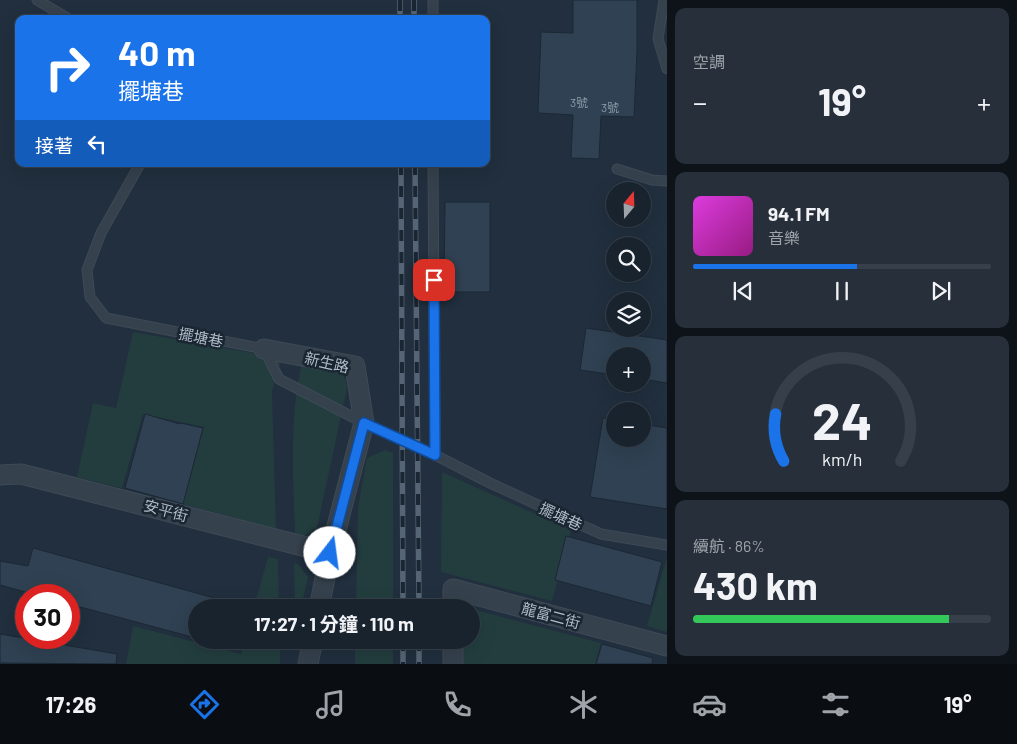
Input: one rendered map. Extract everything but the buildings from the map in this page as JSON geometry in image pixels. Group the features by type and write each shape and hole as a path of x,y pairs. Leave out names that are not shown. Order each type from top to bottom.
{"street":[{"name":"新生路","path":"264,349 355,366 364,423 330,553 321,599"},
{"name":"安平街","path":"0,475 21,474 330,553"},
{"name":"龍富二街","path":"453,599 453,589 667,646"},
{"path":"308,664 311,649"},
{"path":"453,649 453,664"}],"lane":[{"path":"37,0 62,15"},
{"path":"433,0 433,15"},
{"path":"664,0 658,39 667,69"},
{"name":"擺塘巷","path":"138,167 101,233 87,270 90,297 106,318 264,349 279,379 364,423 600,534 667,545"},
{"path":"433,167 435,455"},
{"path":"617,169 652,180 667,181"}],"green space":[{"path":"133,332 282,358 272,391 276,529 183,504 204,427 143,414 122,488 77,477 93,403 116,408"},
{"path":"302,362 341,373 346,380 347,388 317,528 304,536 295,534 293,469 295,405"},
{"path":"385,450 393,453 393,599 356,599 358,507 367,458"},
{"path":"442,472 571,530 552,601 441,572"},
{"path":"268,557 278,559 279,599 256,599"},
{"path":"667,557 667,632 647,626"},
{"path":"294,563 299,565 308,577 303,599 295,599"},
{"path":"480,611 601,643 595,664 461,664 461,649 480,649"},
{"path":"133,626 188,640 188,649 222,649 241,654 242,649 280,649 280,664 126,664"},
{"path":"355,649 393,649 393,664 355,664"}],"railway":[{"path":"400,0 400,15"},
{"path":"414,0 414,15"},
{"path":"401,167 403,599"},
{"path":"415,167 419,599"},
{"path":"403,649 403,664"},
{"path":"419,649 419,664"}],"route":[{"path":"330,553 364,423 435,455 434,280"}]}
